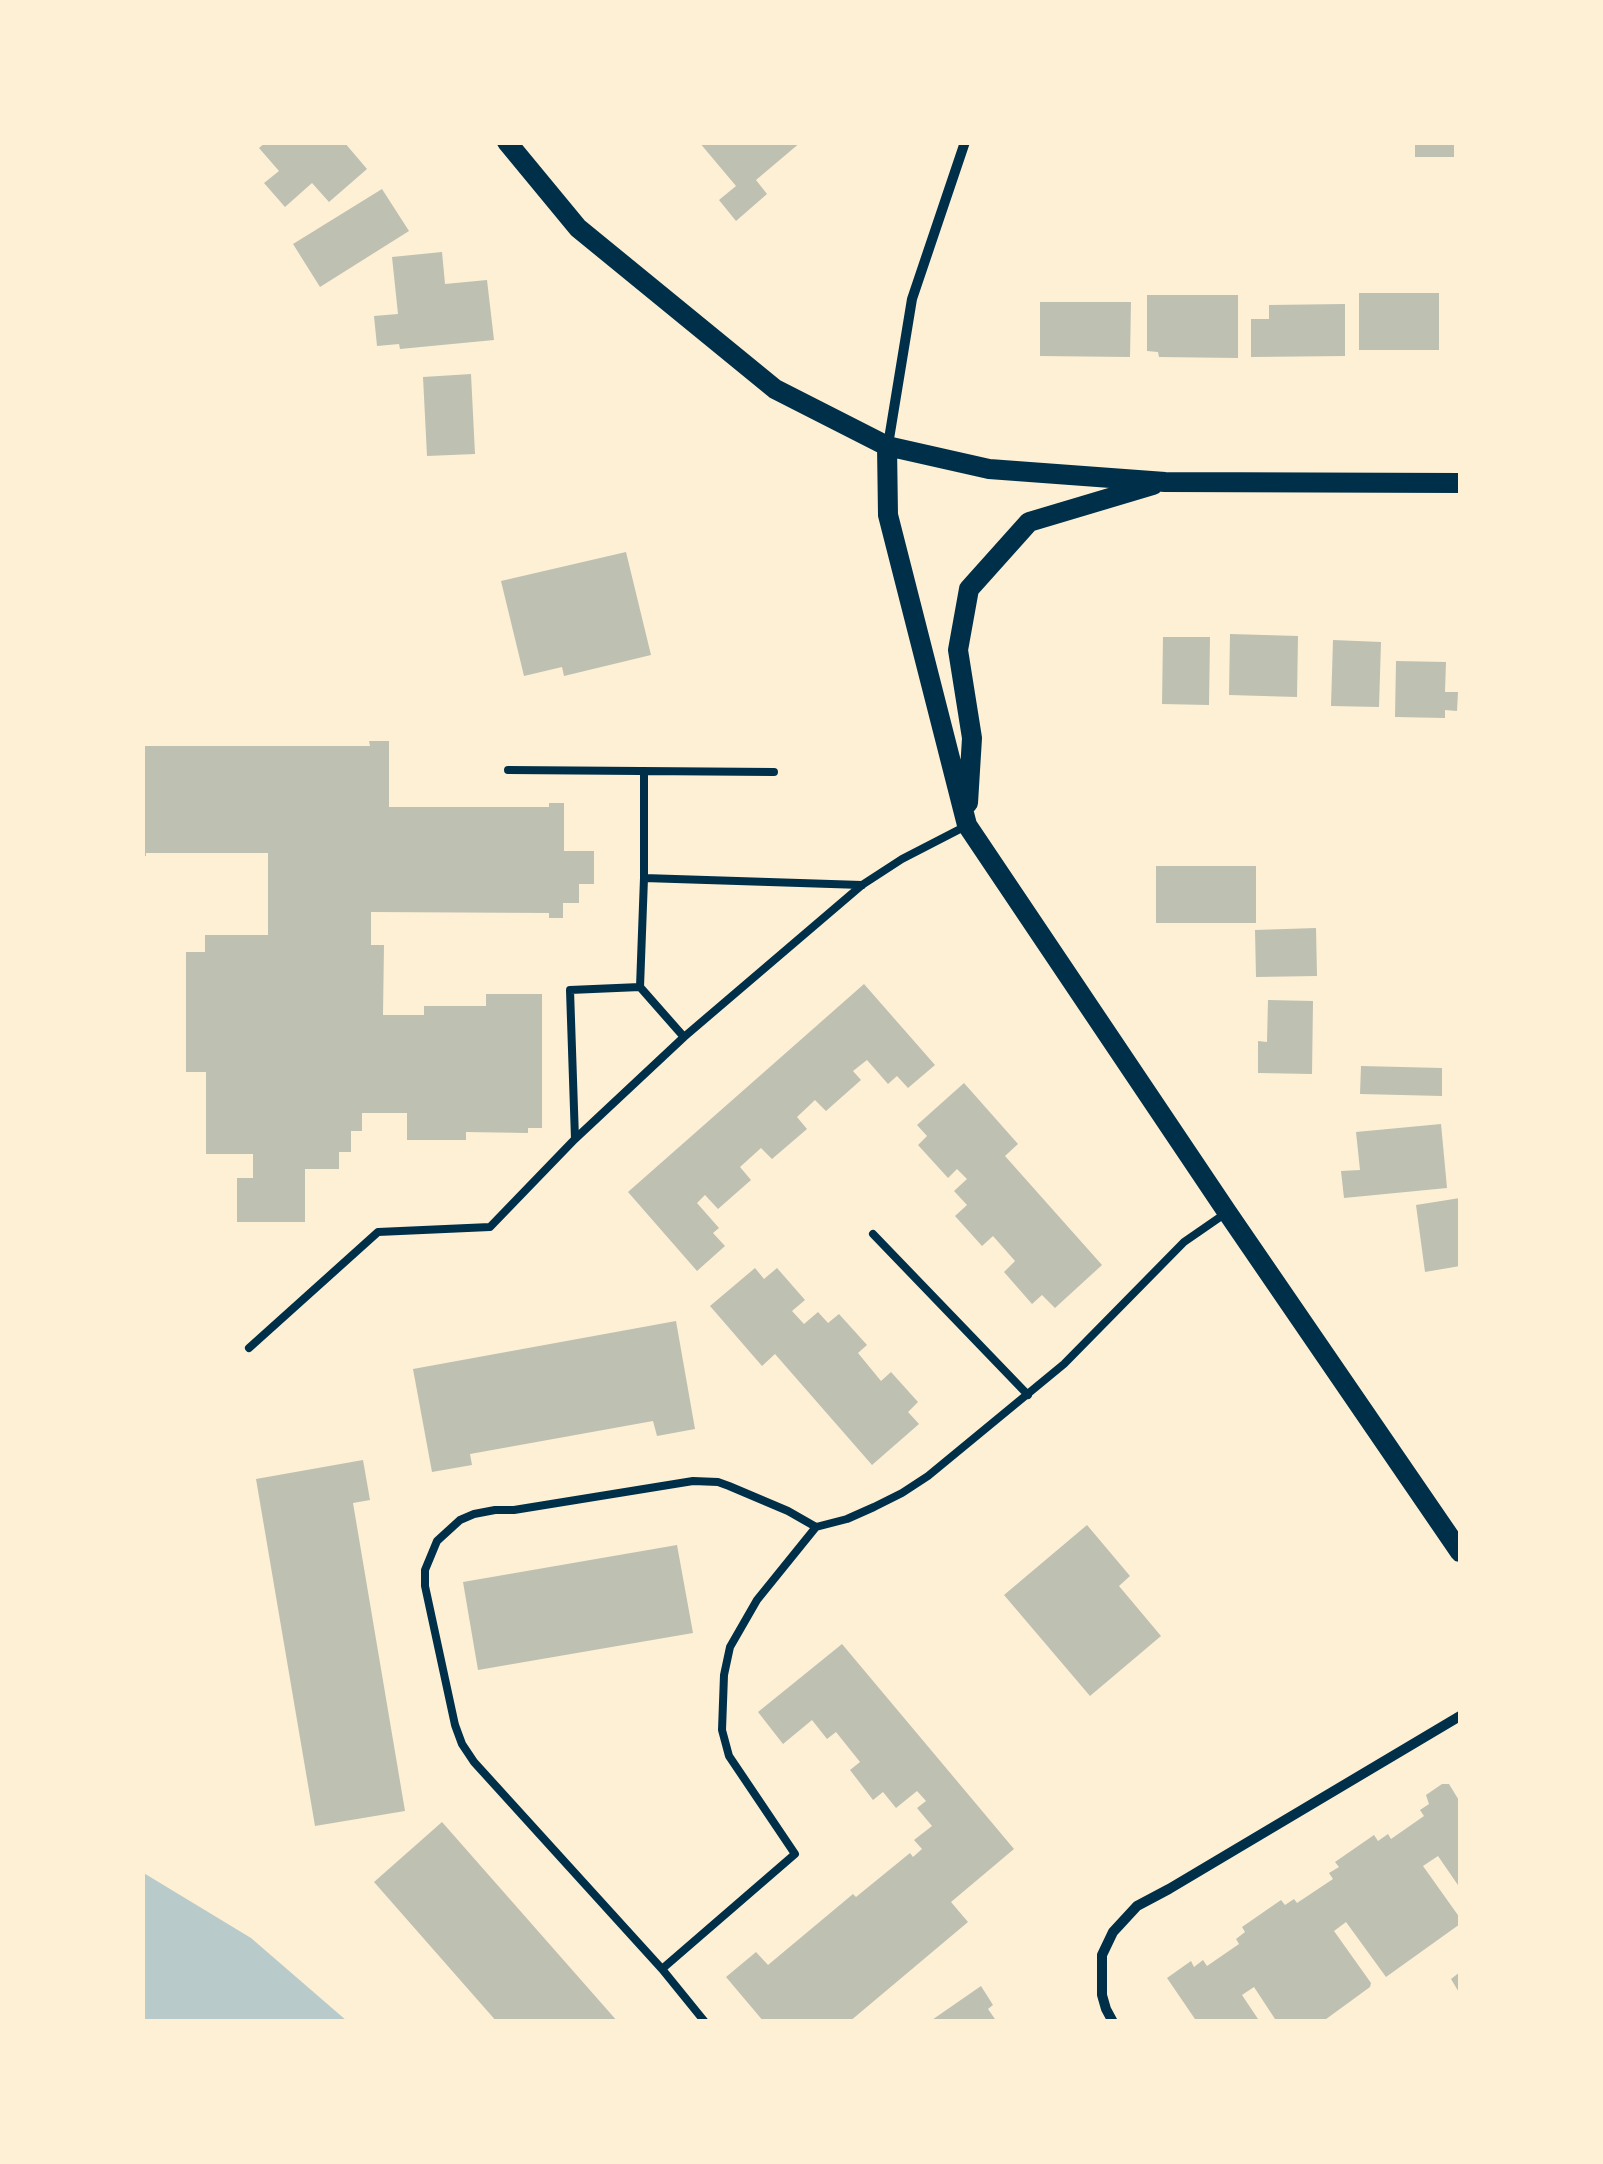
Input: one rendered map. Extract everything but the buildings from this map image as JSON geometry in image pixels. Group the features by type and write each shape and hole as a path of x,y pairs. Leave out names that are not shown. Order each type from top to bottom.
{"main road":[{"path":"507,142 578,228 775,389 887,446 989,469 1164,482 1460,483"},
{"path":"887,446 888,515 967,825 1460,1552"},
{"path":"967,825 972,738 958,650 970,590 1029,522 1164,482"}],"street":[{"path":"887,446 912,299 965,142"},
{"path":"1113,2022 1102,1995 1102,1955 1113,1932 1136,1906 1460,1716"}],"lane":[{"path":"508,770 774,772"},
{"path":"644,771 640,987 684,1037"},
{"path":"249,1348 378,1232 490,1227 575,1139 684,1037 862,885 967,825"},
{"path":"644,878 862,885"},
{"path":"575,1139 570,990 640,987"},
{"path":"662,1969 795,1854 728,1756 722,1730 726,1662 735,1635 757,1600 816,1528 902,1493 928,1476 1079,1350 1184,1242 1227,1212"},
{"path":"874,1234 1028,1395"},
{"path":"705,2022 462,1744 425,1586 425,1570 436,1541 460,1520 474,1514 693,1481 729,1486 788,1511 816,1528"}],"shaded area":[{"path":"142,1872 251,1938 347,2021 143,2021"}]}
